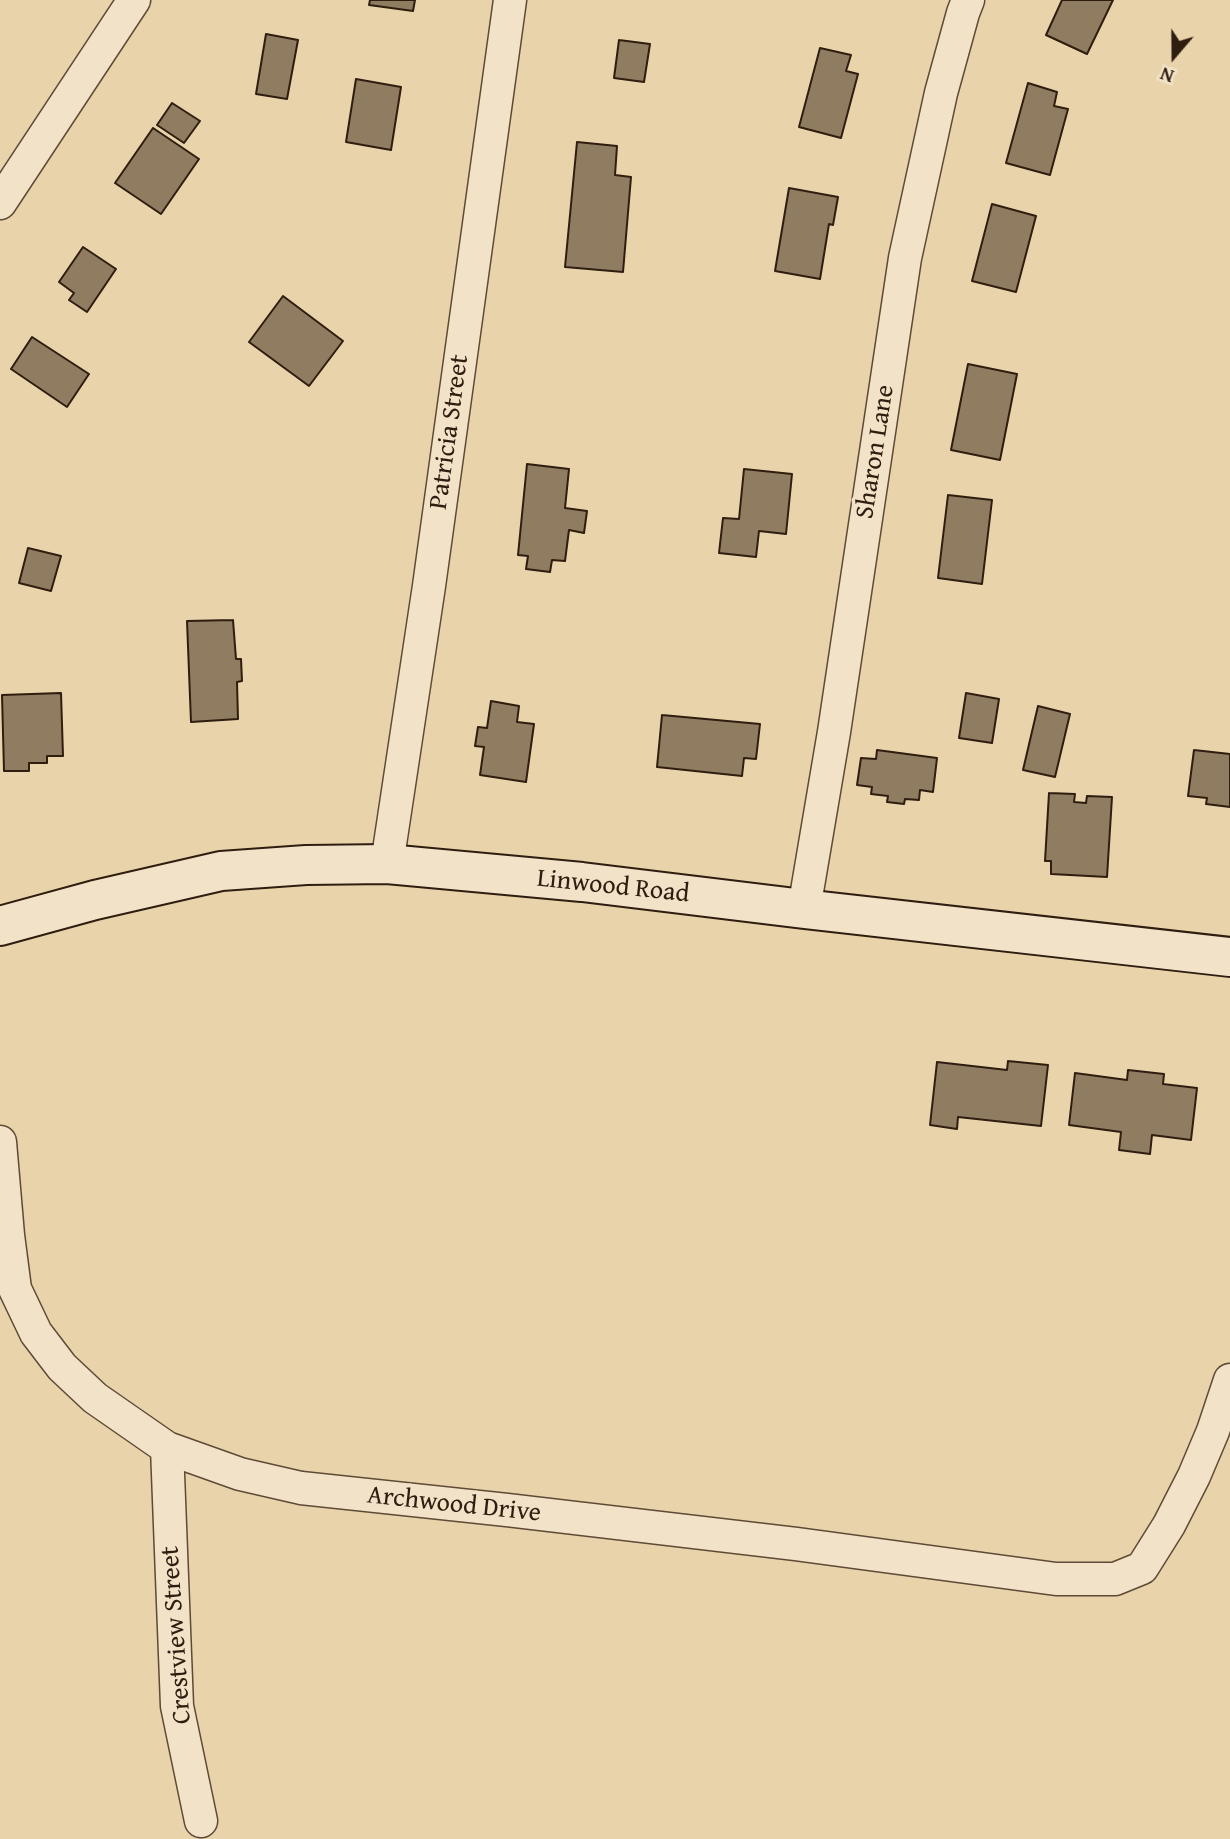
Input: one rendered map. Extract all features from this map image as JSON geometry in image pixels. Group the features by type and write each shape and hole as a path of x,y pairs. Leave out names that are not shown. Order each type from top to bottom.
{"main road":[{"name":"Linwood Road","path":"0,926 95,900 221,871 306,865 387,864 582,882 1230,957"}],"street":[{"path":"0,203 134,0"},
{"name":"Patricia Street","path":"387,864 429,586 510,0"},
{"name":"Sharon Lane","path":"804,909 834,732 905,258 941,93 968,0"},
{"name":"Archwood Drive","path":"0,1142 15,1289 36,1333 62,1367 95,1398 167,1448 240,1474 301,1488 796,1544 1056,1579 1115,1579 1142,1568 1168,1525 1194,1476 1230,1380"},
{"name":"Crestview Street","path":"167,1448 177,1706 201,1821"}],"building":[{"path":"370,0 415,0 413,11 369,5"},
{"path":"1062,0 1113,0 1087,54 1046,35"},
{"path":"266,34 298,40 287,99 256,94"},
{"path":"619,40 650,44 644,82 614,78"},
{"path":"820,48 851,55 846,71 858,74 841,138 799,127"},
{"path":"356,79 401,87 391,150 346,142"},
{"path":"1028,83 1057,92 1054,106 1068,109 1050,175 1006,163"},
{"path":"172,103 200,121 184,143 157,125"},
{"path":"153,128 199,159 161,214 115,183"},
{"path":"577,142 617,146 615,175 631,177 623,272 565,267"},
{"path":"789,188 838,197 833,225 829,224 820,279 775,271"},
{"path":"992,204 1036,216 1016,292 972,281"},
{"path":"83,247 116,269 87,312 69,300 74,293 59,282"},
{"path":"283,296 343,341 309,386 249,342"},
{"path":"32,337 89,374 67,407 11,369"},
{"path":"968,364 1017,374 1000,460 951,450"},
{"path":"527,464 569,469 565,508 587,511 584,533 569,530 565,561 552,560 550,572 526,569 528,556 518,555"},
{"path":"744,469 792,474 786,534 759,531 756,557 719,553 723,518 739,519"},
{"path":"948,495 992,500 982,584 938,578"},
{"path":"28,548 61,556 51,591 19,583"},
{"path":"233,620 236,659 241,659 242,681 237,682 238,719 191,722 187,621"},
{"path":"61,693 63,756 47,756 47,763 29,763 29,771 4,771 2,695"},
{"path":"966,693 999,699 992,743 959,738"},
{"path":"491,701 519,706 517,722 534,724 526,782 480,775 484,747 475,746 478,727 487,728"},
{"path":"1038,706 1070,714 1055,777 1023,770"},
{"path":"662,715 760,724 756,759 744,758 742,776 657,767"},
{"path":"877,750 937,758 933,792 920,790 919,800 905,799 904,804 887,802 888,796 871,794 872,787 857,785 861,758 876,759"},
{"path":"1194,750 1230,754 1230,807 1206,804 1207,798 1188,796"},
{"path":"1049,793 1075,794 1074,802 1086,803 1087,796 1112,797 1107,877 1051,874 1051,861 1045,861"},
{"path":"1008,1061 1048,1065 1041,1126 958,1117 957,1129 930,1125 937,1062 1007,1070"},
{"path":"1128,1070 1164,1074 1163,1084 1197,1088 1191,1140 1152,1135 1150,1154 1119,1150 1121,1132 1069,1125 1075,1073 1127,1080"}]}
